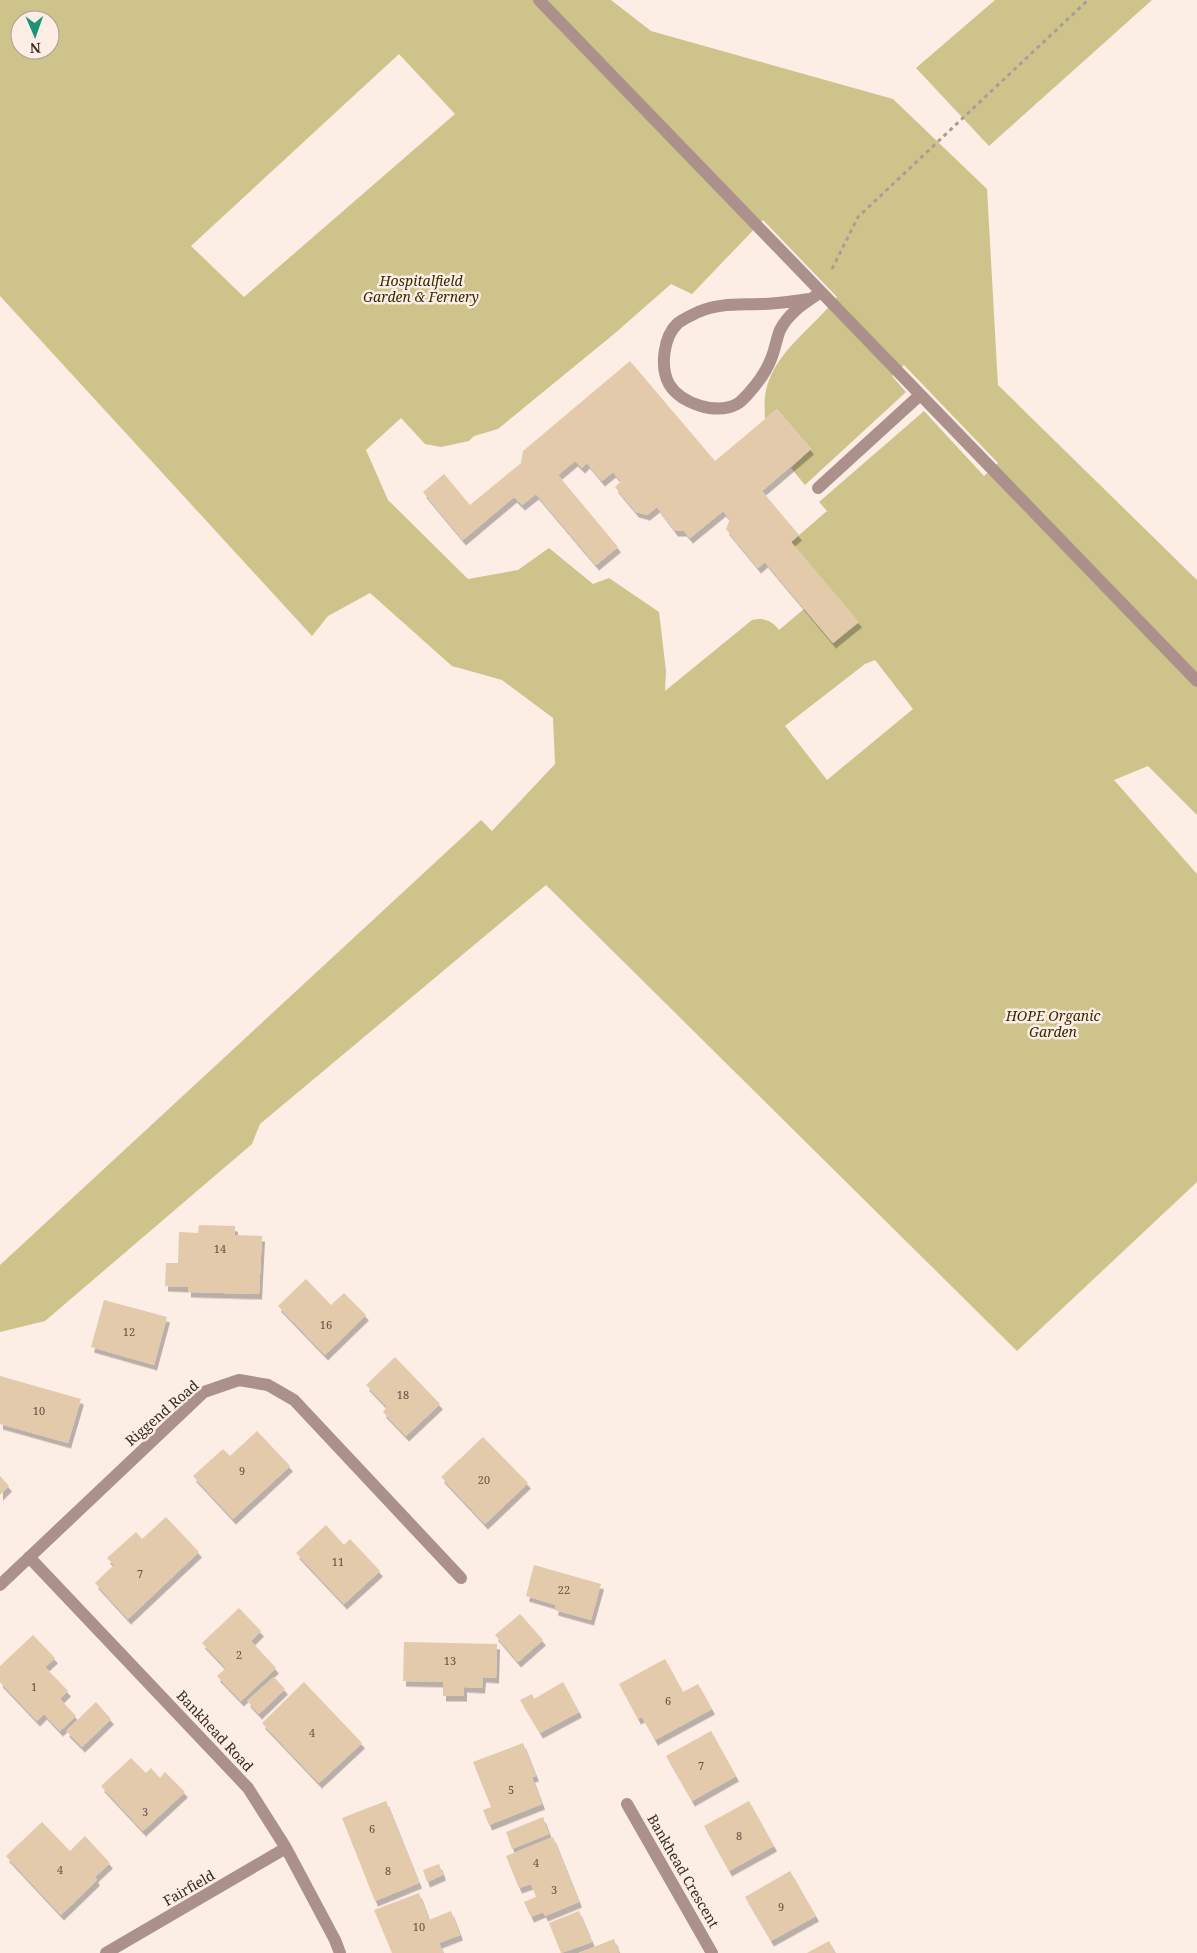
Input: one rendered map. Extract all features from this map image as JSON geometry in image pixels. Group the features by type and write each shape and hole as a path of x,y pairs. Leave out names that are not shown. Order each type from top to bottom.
{"street":[{"path":"539,0 1197,681"},
{"path":"810,299 761,304 720,304 698,312 678,323 670,334 665,349 664,366 669,383 687,399 705,407 720,408 738,404 757,385 771,360 780,330 794,310 821,292"},
{"path":"818,488 920,395"},
{"name":"Riggend Road","path":"0,1584 204,1392 239,1380 268,1385 294,1400 461,1578"},
{"name":"Bankhead Road","path":"29,1556 248,1788 286,1848 340,1953"},
{"name":"Bankhead Crescent","path":"627,1804 712,1953"},
{"name":"Fairfield","path":"106,1953 286,1848"}],"path":[{"path":"821,292 858,217 1088,0"}],"green space":[{"path":"0,0 611,0 651,31 893,99 987,189 998,385 1197,580 1197,815 1148,766 1114,780 1197,874 1197,1182 1017,1351 546,885 260,1124 252,1144 45,1321 0,1332 0,1265 481,820 492,831 555,764 553,718 502,680 452,666 370,593 328,616 312,636 0,296","holes":["399,54 455,114 244,297 191,246","763,220 837,297 784,354 775,367 765,396 765,419 777,409 811,449 791,468 805,485 906,392 892,376 904,365 998,463 984,476 924,411 819,502 827,511 791,542 858,622 833,643 804,609 779,630 767,620 752,620 665,691 666,671 659,612 609,578 593,584 549,548 518,570 468,579 388,500 366,450 401,418 425,444 441,447 469,441 474,436 498,429 614,334 671,284 692,294","875,660 913,709 827,780 785,726 865,664"]},
{"path":"995,0 1152,0 989,146 916,68"}],"building":[{"path":"630,361 715,461 777,409 811,449 762,491 799,535 791,542 859,622 833,643 765,562 758,568 726,529 730,519 723,511 690,538 684,531 675,531 657,507 647,515 636,512 615,487 621,481 613,472 602,481 587,463 582,468 575,461 558,475 618,547 596,565 536,494 522,505 514,497 463,540 423,492 444,474 470,505 521,463 523,451"},
{"path":"199,1225 235,1226 235,1235 262,1236 259,1294 188,1292 188,1287 165,1286 166,1263 178,1263 179,1232 198,1233"},
{"path":"306,1279 331,1305 344,1293 366,1315 325,1355 278,1306"},
{"path":"104,1300 167,1317 154,1365 91,1347"},
{"path":"395,1357 440,1404 406,1436 383,1412 387,1407 366,1385"},
{"path":"0,1376 81,1399 68,1443 0,1424"},
{"path":"257,1431 290,1466 233,1519 193,1476 223,1449 230,1456"},
{"path":"483,1437 528,1483 485,1524 441,1477"},
{"path":"0,1476 9,1486 0,1495"},
{"path":"166,1517 199,1552 128,1619 95,1583 114,1565 107,1558 136,1532 142,1539"},
{"path":"326,1525 344,1545 350,1539 380,1571 344,1604 296,1553"},
{"path":"534,1565 601,1584 591,1620 555,1610 556,1605 526,1596"},
{"path":"239,1608 261,1631 251,1641 276,1668 241,1701 217,1676 226,1668 202,1643"},
{"path":"520,1614 543,1640 518,1662 495,1635"},
{"path":"33,1635 55,1658 45,1667 68,1691 60,1699 76,1716 60,1731 44,1714 37,1721 0,1682 0,1666"},
{"path":"404,1642 497,1644 496,1678 483,1677 482,1688 464,1687 464,1696 443,1696 443,1682 403,1681"},
{"path":"665,1659 683,1692 698,1684 712,1709 655,1740 642,1717 638,1719 619,1684"},
{"path":"274,1677 285,1689 259,1714 247,1701"},
{"path":"304,1682 362,1743 319,1783 262,1723"},
{"path":"563,1682 579,1712 540,1733 520,1700 532,1694 534,1699"},
{"path":"96,1702 111,1719 82,1747 66,1731"},
{"path":"711,1731 736,1776 692,1801 666,1756"},
{"path":"523,1743 536,1776 532,1777 542,1804 489,1825 483,1810 491,1807 473,1762"},
{"path":"131,1758 146,1773 151,1768 160,1778 165,1772 185,1792 143,1831 101,1786"},
{"path":"386,1801 419,1883 375,1901 342,1818"},
{"path":"749,1801 774,1846 729,1871 704,1826"},
{"path":"543,1817 549,1834 512,1849 506,1832"},
{"path":"42,1822 70,1851 85,1836 110,1863 95,1877 97,1880 61,1915 6,1856"},
{"path":"553,1837 579,1902 545,1916 543,1912 531,1917 524,1902 536,1897 531,1884 519,1888 506,1856"},
{"path":"439,1864 443,1875 427,1882 423,1870"},
{"path":"790,1871 816,1916 771,1941 745,1897"},
{"path":"419,1893 429,1920 451,1911 460,1935 439,1943 443,1953 392,1953 374,1910"},
{"path":"579,1911 592,1942 561,1953 549,1923"},
{"path":"614,1939 619,1953 579,1953"},
{"path":"829,1941 836,1953 807,1953"}],"park label":[{"name":"Hospitalfield Garden & Fernery","path":"421,290"},
{"name":"HOPE Organic Garden","path":"1053,1024"}]}
